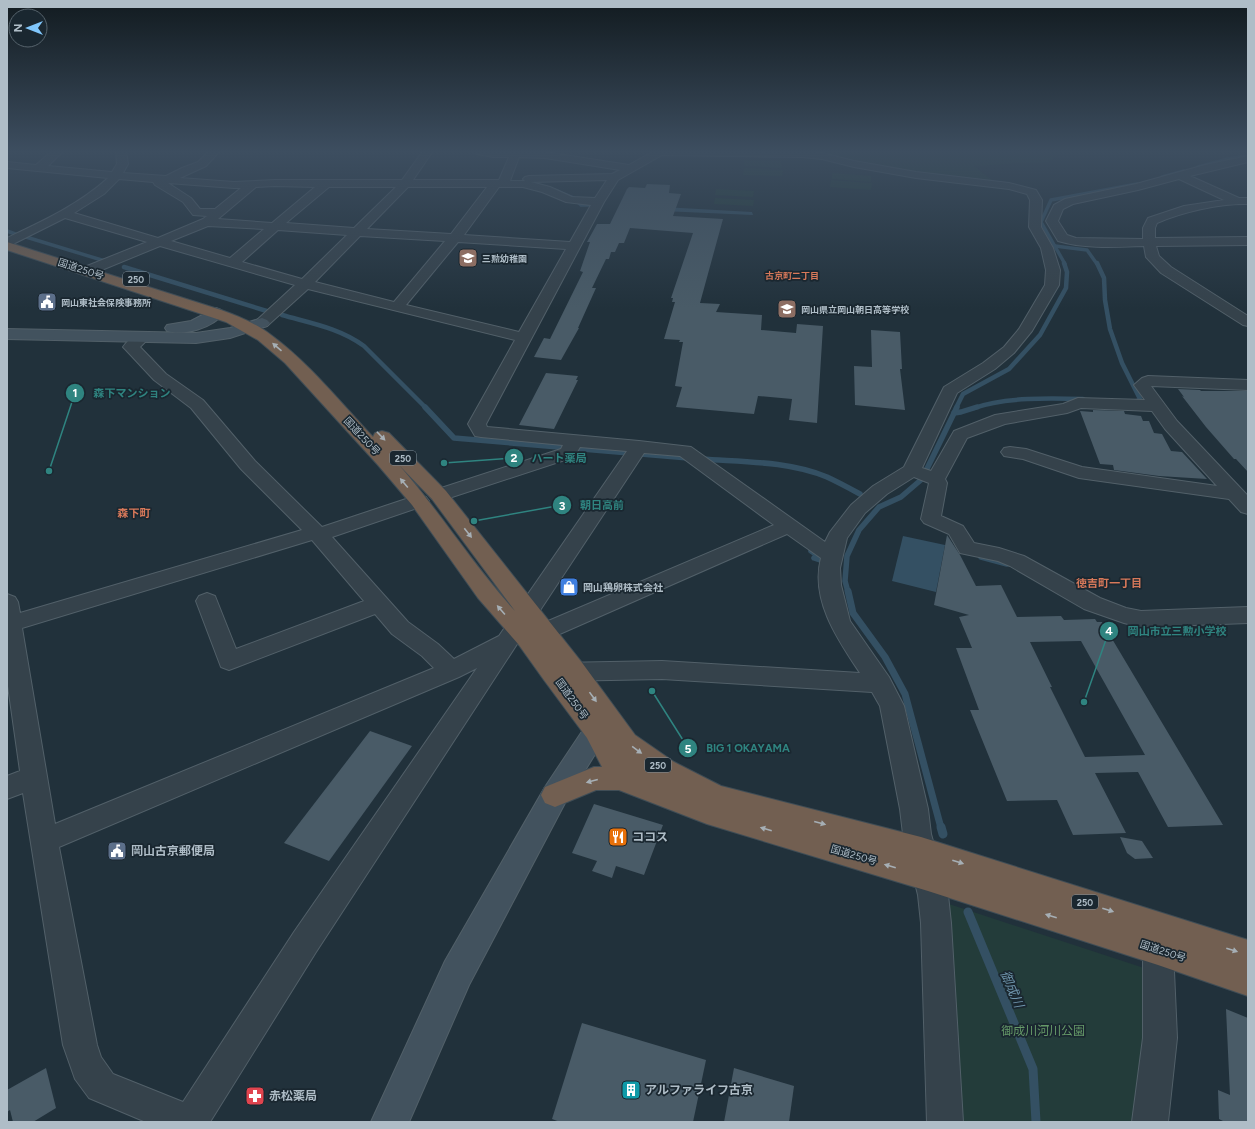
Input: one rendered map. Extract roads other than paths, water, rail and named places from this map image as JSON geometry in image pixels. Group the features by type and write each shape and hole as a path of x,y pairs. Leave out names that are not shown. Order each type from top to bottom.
{"highway":[{"name":"国道250号","path":"8,242 243,314 251,325 291,360 385,461 419,501 486,592 563,672 603,727 613,761 643,786 707,812 924,864 1248,956"},
{"name":"国道250号","path":"93,269 251,325 280,331 439,495 524,630"},
{"name":"国道250号","path":"603,727 664,770 715,796 924,864 1248,980"},
{"path":"555,795 594,780 619,778 643,786"}],"street":[{"path":"8,242 83,204"},
{"path":"190,204 197,212 218,213"},
{"path":"93,269 157,241 208,222 229,204"},
{"path":"232,263 302,204"},
{"path":"7,325 54,325 196,338 223,335 251,325 305,284 386,204"},
{"path":"397,307 484,204"},
{"path":"591,204 575,246 477,424 480,432 572,445 636,451 685,451 821,549 832,555"},
{"path":"924,475 950,390 989,366 1009,350 1025,331 1052,285 1053,270 1047,248 1044,227 1037,204"},
{"path":"1044,227 1052,221 1058,208 1065,204"},
{"path":"1218,204 1197,206 1152,221 1149,228 1149,243 1153,257 1166,270 1248,322"},
{"path":"63,214 305,284 524,338"},
{"path":"208,222 575,246"},
{"path":"1044,227 1062,238 1075,242 1149,243 1248,241"},
{"path":"7,334 137,333 191,326 208,319 216,313"},
{"path":"137,333 131,347 160,377 197,404 248,465 318,534 400,628 430,650 451,671"},
{"path":"1248,385 1148,381 1142,385 1171,425 1237,489 1248,508"},
{"path":"945,1122 936,923 933,895 917,834 914,809 892,706 880,683 850,640 839,621 830,585 829,568 837,537 858,509 880,490 924,475 960,435 1000,419 1067,408 1078,403 1157,406"},
{"path":"439,495 572,445"},
{"path":"419,501 318,534 9,613 44,842 80,1045 88,1067 101,1086 190,1122 305,942 524,630 636,451"},
{"path":"1010,452 1026,454 1079,472 1237,489"},
{"path":"924,475 938,483 931,519 956,530 967,548 1016,561 1106,611 1125,617 1141,619 1248,615"},
{"path":"44,842 451,671 524,630 789,526"},
{"path":"207,601 229,661 379,604"},
{"path":"563,672 662,670 880,683"},
{"path":"390,1122 457,973 555,795 603,727"},
{"path":"7,788 34,777"},
{"path":"1150,1122 1160,1038 1158,949"}],"water":[{"path":"663,207 752,212 753,215 662,211"},
{"path":"903,536 945,545 936,592 892,581"}],"waterway":[{"path":"580,204 589,205"},
{"path":"1049,204 1041,222 1065,264"},
{"path":"7,231 18,235"},
{"path":"26,237 105,261"},
{"path":"1055,246 1087,250 1097,264"},
{"path":"956,408 963,394 1009,369 1040,335 1066,288 1067,272 1064,263"},
{"path":"1097,263 1104,278 1105,300 1110,329 1122,363 1141,401 1136,401"},
{"path":"124,267 270,312"},
{"path":"282,315 335,330 355,340 364,346 425,407"},
{"path":"977,407 986,404 1013,400 1083,399"},
{"path":"425,407 454,438 688,458"},
{"path":"954,413 957,407"},
{"path":"954,413 977,407"},
{"path":"848,592 845,581 847,556 859,530 879,507 901,497 922,479 954,413"},
{"path":"702,459 765,463 797,468 827,477 860,494"},
{"path":"811,551 817,555 814,558 820,560"},
{"path":"981,557 1007,564"},
{"path":"848,591 853,613 885,657 905,694 941,828"},
{"path":"941,827 943,834"},
{"name":"御成川","path":"968,912 1033,1069 1036,1122"}],"place":[{"name":"三勲幼稚園","path":"468,258"},
{"name":"岡山東社会保険事務所","path":"47,302"},
{"name":"岡山県立岡山朝日高等学校","path":"787,309"},
{"name":"ハート薬局","path":"444,463"},
{"name":"森下マンション","path":"49,471"},
{"name":"朝日高前","path":"474,521"},
{"name":"岡山鶏卵株式会社","path":"569,587"},
{"name":"BIG 1 OKAYAMA","path":"652,691"},
{"name":"岡山市立三勲小学校","path":"1084,702"},
{"name":"ココス","path":"618,837"},
{"name":"岡山古京郵便局","path":"117,851"},
{"name":"アルファライフ古京","path":"631,1090"},
{"name":"赤松薬局","path":"255,1096"}],"district":[{"name":"古京町二丁目","path":"792,275"},
{"name":"森下町","path":"134,513"},
{"name":"徳吉町一丁目","path":"1109,583"}],"park label":[{"name":"御成川河川公園","path":"1043,1031"}]}
